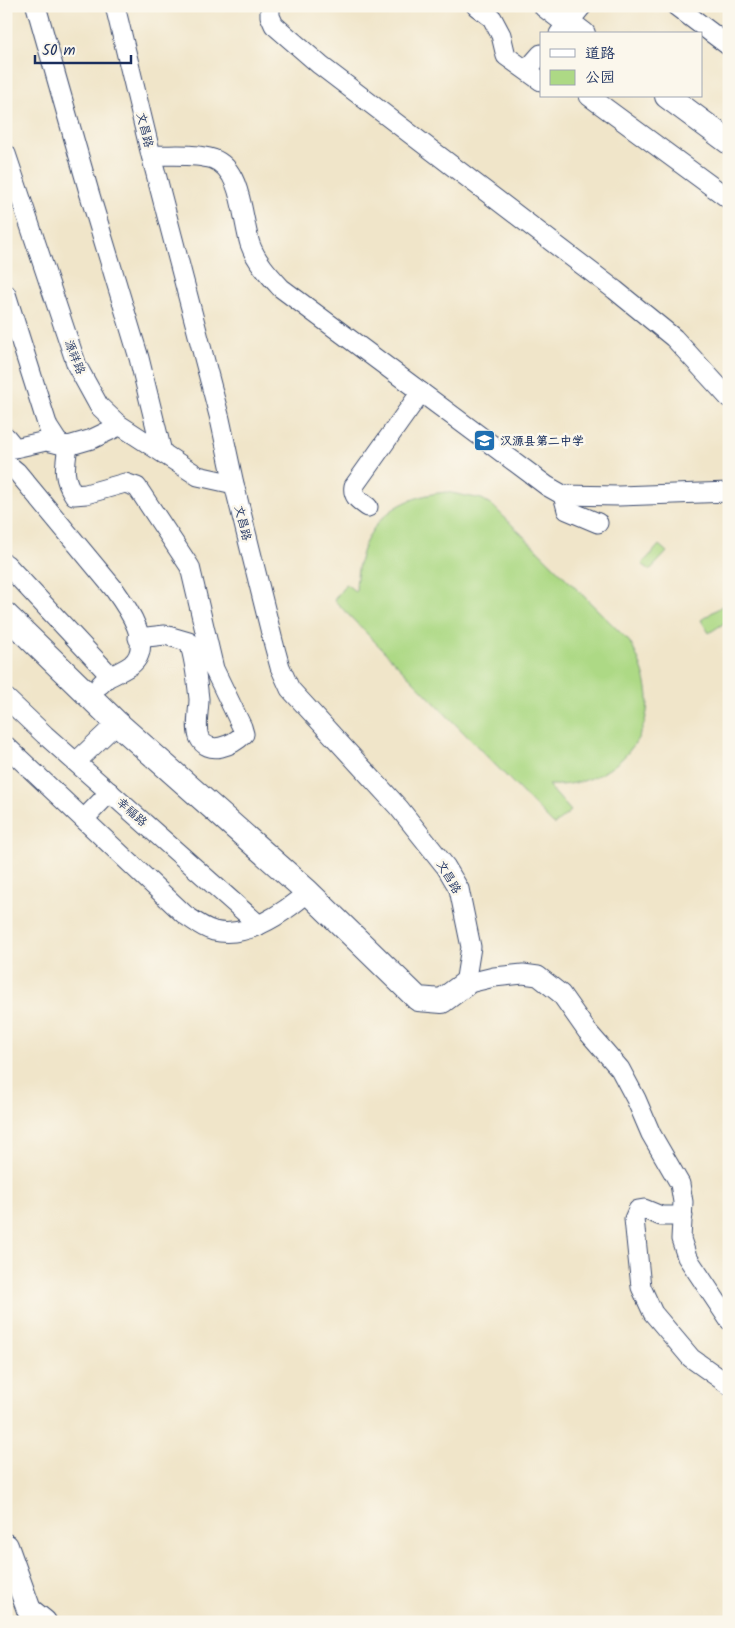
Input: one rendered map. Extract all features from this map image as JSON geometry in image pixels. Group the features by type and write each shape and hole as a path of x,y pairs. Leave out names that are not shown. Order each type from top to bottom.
{"main road":[{"path":"546,6 573,24"},
{"path":"670,98 729,142"},
{"path":"6,615 88,696 308,892 418,999 442,1001 465,984"},
{"path":"6,1546 29,1610 44,1622"}],"street":[{"path":"36,6 139,358 162,452"},
{"name":"文昌路","path":"115,6 151,155 220,419 234,484 280,667 290,689 399,808 446,867 459,889 471,947 465,984"},
{"path":"259,6 261,12 274,25 320,65 615,290 674,338 729,398"},
{"path":"270,6 270,16 274,25"},
{"path":"476,6 492,18 501,35 506,56 534,75 540,57"},
{"path":"676,6 729,46"},
{"path":"592,98 729,199"},
{"name":"源祥路","path":"6,154 77,366 98,406 118,424 198,476 234,484"},
{"path":"151,155 198,156 214,160 227,168 237,189 250,246 261,265 281,288 547,486 563,495 628,496 729,492"},
{"path":"6,294 48,427 64,445 64,469 68,485 74,495 86,494 125,483 137,487 190,567 214,669 242,727 244,734 240,739 220,748 209,748 198,735 199,700 194,656 189,642 164,634 138,638"},
{"path":"368,507 355,498 354,486 421,392"},
{"path":"6,437 15,448 46,441 64,445 92,438 115,428 118,424"},
{"path":"6,463 17,472 114,589 138,627 138,658 130,665 107,678 88,696"},
{"path":"563,495 567,510 598,523"},
{"path":"6,564 105,670 107,678"},
{"name":"幸福路","path":"6,698 259,924"},
{"path":"76,762 117,723"},
{"path":"6,746 184,914 201,926 222,933 248,929 291,907 308,892"},
{"path":"84,819 110,792"},
{"path":"465,984 494,977 523,974 538,976 561,994 587,1032 620,1069 636,1099 651,1134 680,1184 683,1202 681,1239 687,1257 729,1320"},
{"path":"682,1216 661,1216 644,1209 638,1210 634,1219 641,1287 653,1313 690,1358 729,1385"}],"green space":[{"path":"446,492 482,499 492,505 629,641 643,671 648,703 645,722 638,738 628,753 615,765 600,774 584,781 548,785 571,811 554,825 334,600 346,584 356,592 362,552 369,536 391,510 425,496"},
{"path":"659,545 667,552 650,570 642,564"},
{"path":"728,602 729,620 709,633 701,620"}],"place":[{"name":"汉源县第二中学","path":"484,441"}]}
